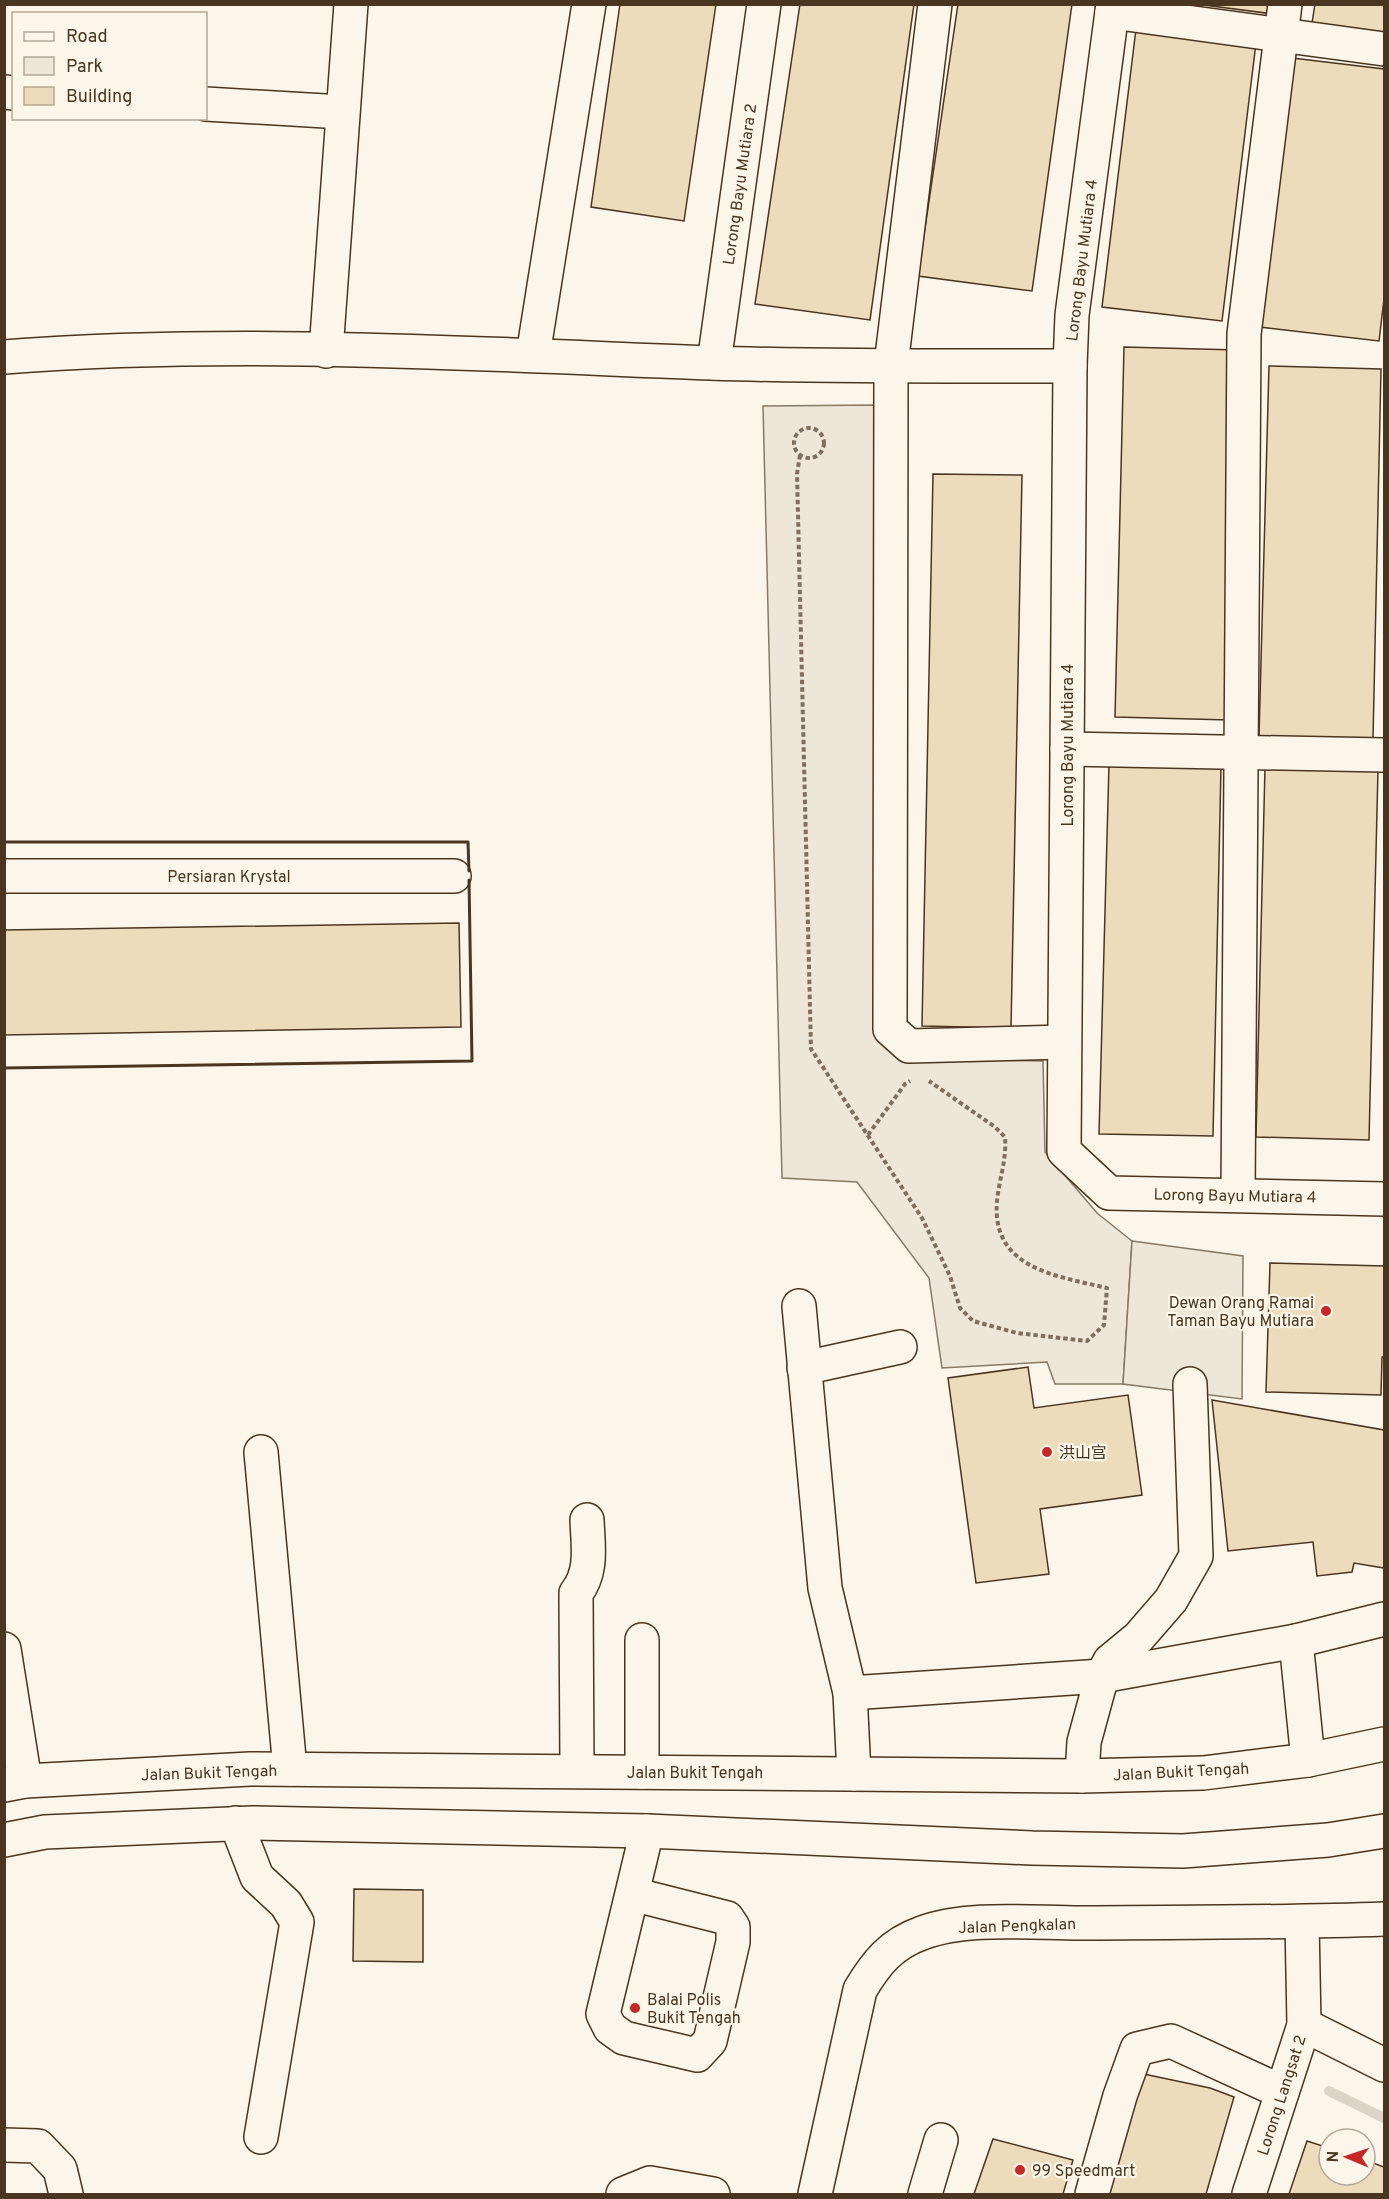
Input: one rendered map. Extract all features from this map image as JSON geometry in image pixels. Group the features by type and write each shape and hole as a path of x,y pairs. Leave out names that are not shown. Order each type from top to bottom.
{"main road":[{"path":"326,351 351,4"},
{"path":"533,355 589,4"},
{"name":"Lorong Bayu Mutiara 2","path":"714,363 764,4"},
{"path":"935,4 891,365 890,1029 909,1046 1064,1042"},
{"path":"1113,8 1283,20 1384,49"},
{"name":"Lorong Bayu Mutiara 4","path":"1113,8 1072,315 1064,1151 1109,1193 1384,1198"},
{"path":"1238,1195 1244,334 1283,20"},
{"path":"207,105 342,112"},
{"path":"4,357 83,351 326,351 533,355 714,363 1070,366"},
{"path":"1067,749 1384,754"},
{"name":"Persiaran Krystal","path":"4,876 454,876"},
{"path":"799,1306 825,1588 850,1693 854,1774"},
{"path":"804,1368 900,1347"},
{"path":"1082,1776 1084,1742 1102,1676 1110,1661 1138,1638 1171,1600 1196,1556 1190,1384"},
{"path":"261,1452 290,1769"},
{"path":"577,1772 576,1593 583,1585 589,1566 587,1520"},
{"path":"850,1693 1102,1676 1296,1641 1384,1619"},
{"path":"642,1640 642,1772"},
{"path":"1296,1641 1308,1760"},
{"path":"4,1649 15,1783"},
{"name":"Jalan Bukit Tengah","path":"15,1783 290,1769 1082,1776 1203,1773 1308,1760 1384,1744"},
{"path":"236,1823 257,1877 286,1904 297,1922 261,2137"},
{"path":"4,1840 45,1832 236,1823 647,1831 1032,1848 1183,1851 1328,1840 1384,1831"},
{"path":"632,1894 727,1918 733,1927 733,1942 710,2041 697,2055 624,2038 610,2028 603,2014 647,1831"},
{"name":"Jalan Pengkalan","path":"815,2194 860,1990 876,1964 898,1943 924,1932 987,1923 1302,1922 1384,1918"},
{"name":"Lorong Langsat 2","path":"1249,2194 1304,2025 1302,1922"},
{"path":"1304,2025 1384,2066"},
{"path":"1092,2194 1120,2096 1137,2049 1171,2041 1282,2092"},
{"path":"925,2194 941,2140"},
{"path":"4,2145 38,2146 60,2169 66,2194"},
{"path":"623,2194 650,2182 713,2194"}],"path":[{"path":"802,429 816,429 823,436 822,450 815,457 800,455 795,447 796,437 802,429"}],"green space":[{"path":"877,405 905,1058 1043,1061 1045,1152 1097,1213 1132,1241 1123,1384 1055,1384 1047,1362 942,1368 929,1278 857,1182 782,1178 763,406"}],"shaded area":[{"path":"1132,1241 1243,1256 1242,1399 1123,1384"}],"building":[{"path":"620,4 716,4 684,221 591,207"},
{"path":"800,4 914,4 870,320 755,304"},
{"path":"958,4 1072,4 1032,291 918,276"},
{"path":"1196,4 1274,4 1273,14"},
{"path":"1315,4 1384,4 1384,32 1312,23"},
{"path":"1136,29 1256,43 1222,321 1102,307"},
{"path":"1292,58 1384,69 1384,299 1379,341 1260,327"},
{"path":"1124,347 1237,350 1229,720 1115,717"},
{"path":"1269,366 1381,369 1373,739 1259,736"},
{"path":"933,474 1022,475 1011,1028 922,1026"},
{"path":"1109,764 1221,767 1213,1136 1099,1134"},
{"path":"1265,767 1378,770 1369,1140 1256,1137"},
{"path":"459,923 461,1027 4,1035 4,930"},
{"name":"Dewan Orang Ramai Taman Bayu Mutiara","path":"1270,1263 1384,1266 1384,1357 1382,1357 1381,1395 1266,1392"},
{"name":"洪山宫","path":"1028,1367 1034,1408 1128,1395 1142,1495 1040,1509 1049,1574 976,1583 948,1378"},
{"path":"1212,1400 1384,1430 1384,1568 1354,1563 1352,1572 1317,1576 1313,1542 1228,1551"},
{"path":"354,1889 423,1890 423,1962 353,1961"},
{"path":"1139,2073 1210,2088 1234,2097 1206,2194 1104,2194"},
{"path":"993,2139 1073,2160 1063,2194 974,2194"},
{"path":"1307,2141 1317,2144 1317,2187 1377,2187 1377,2164 1384,2167 1384,2194 1289,2194"}],"waterway":[{"path":"1329,2091 1384,2118"}],"wall":[{"path":"4,842 468,842 469,871"},
{"path":"4,1068 472,1061 469,880"}],"place":[{"name":"Dewan Orang Ramai Taman Bayu Mutiara","path":"1326,1311"},
{"name":"洪山宫","path":"1047,1452"},
{"name":"Balai Polis Bukit Tengah","path":"635,2008"},
{"name":"99 Speedmart","path":"1020,2170"}]}
